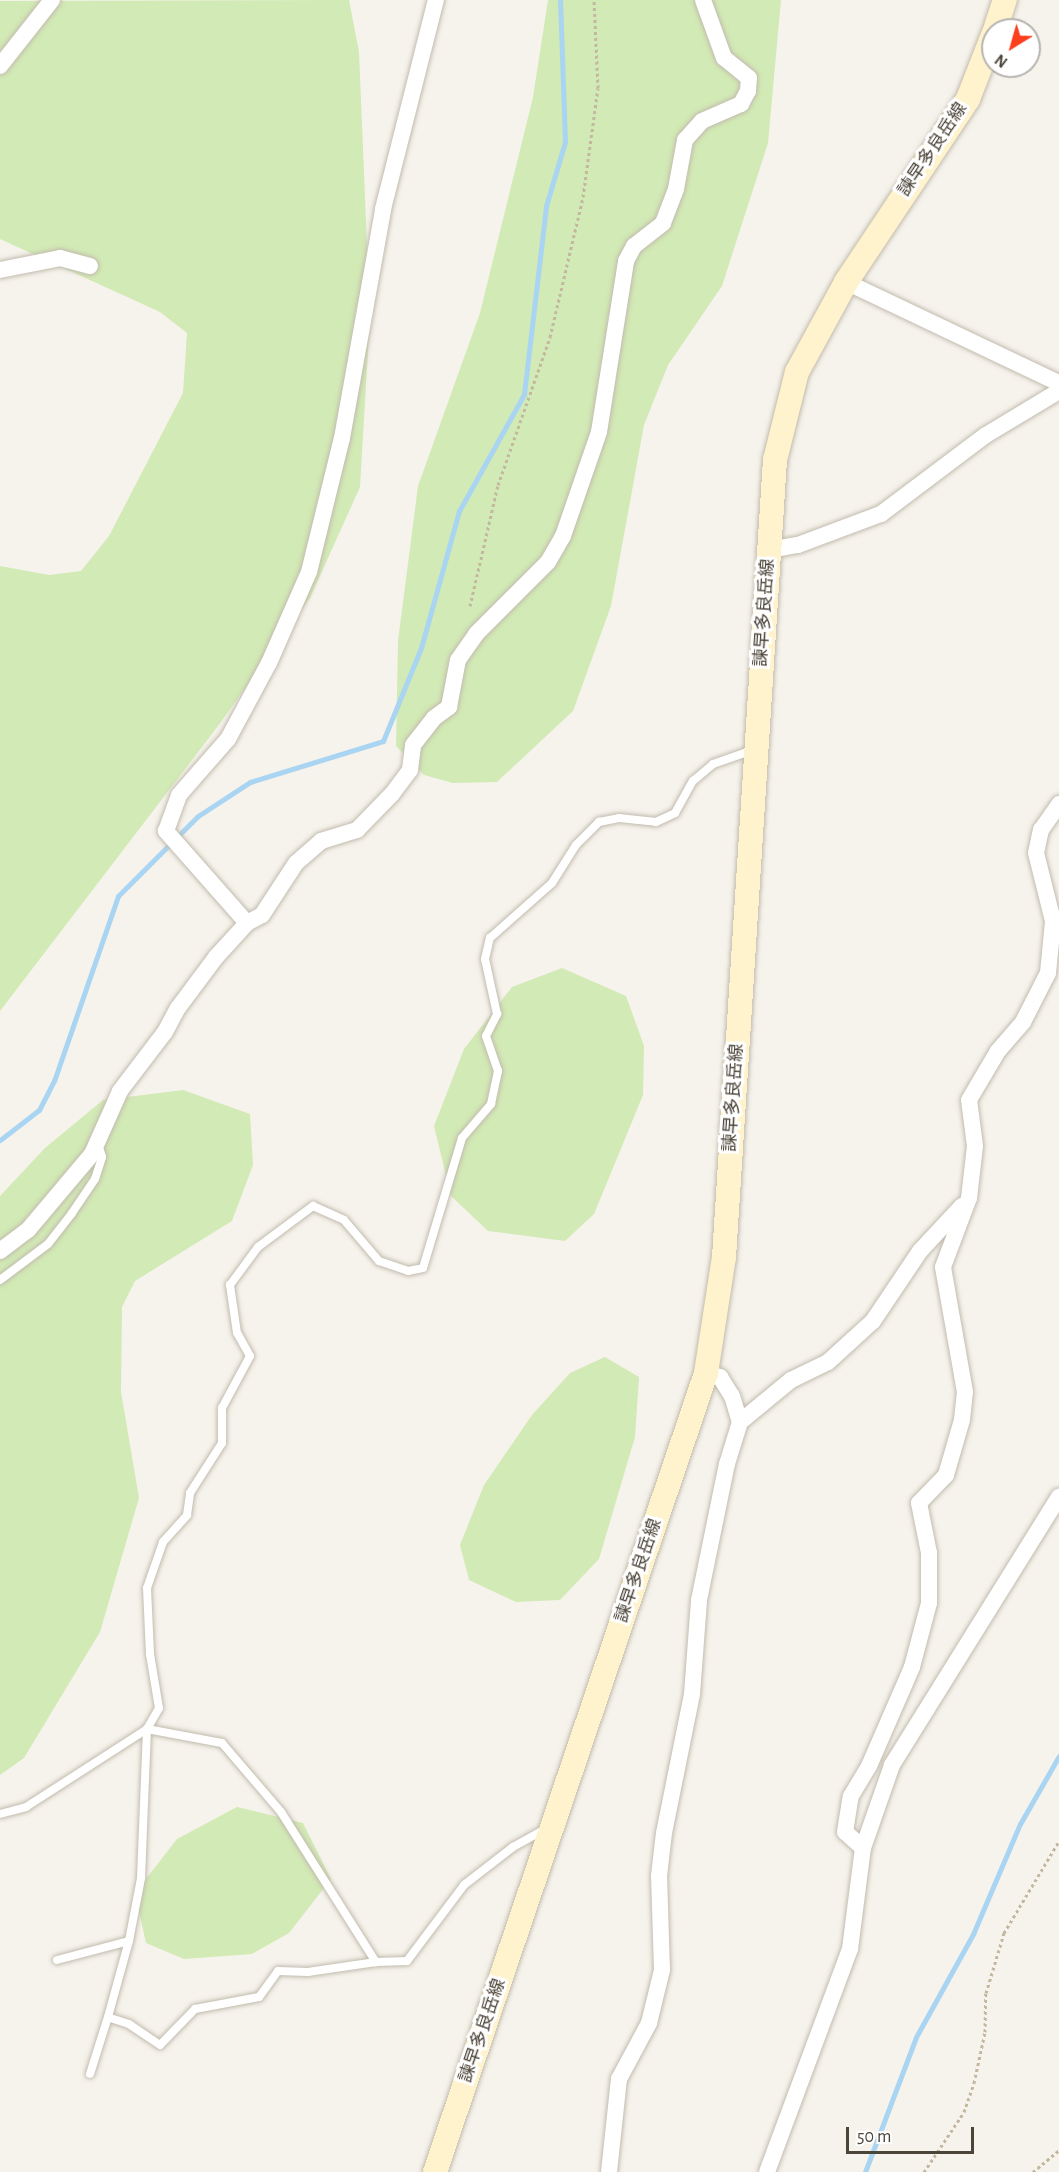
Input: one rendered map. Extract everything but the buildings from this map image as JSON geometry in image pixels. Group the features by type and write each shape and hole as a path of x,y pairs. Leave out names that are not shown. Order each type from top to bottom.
{"main road":[{"path":"999,18 1005,0"},
{"name":"諫早多良岳線","path":"435,2172 706,1373 724,1257 776,460 797,372 846,282 968,99 981,66"}],"street":[{"path":"0,66 52,0"},
{"path":"247,923 166,831 179,795 233,730 269,663 309,572 342,438 383,209 436,0"},
{"path":"0,1251 28,1230 92,1154 120,1091 216,957 247,923 262,915 296,863 321,841 357,830 392,794 410,770 413,746 434,718 449,707 458,660 476,634 548,562 563,536 599,432 626,261 634,246 663,223 676,189 685,140 702,122 741,104 748,91 749,78 724,58 703,0"},
{"path":"0,270 60,258 90,266"},
{"path":"846,282 1059,383"},
{"path":"769,550 798,545 881,514 986,435 1059,391"},
{"path":"863,1848 844,1832 852,1796 869,1766 912,1667 929,1603 929,1553 919,1503 946,1475 962,1420 965,1392 943,1267 969,1198 975,1146 969,1100 998,1051 1023,1022 1048,973 1053,921 1036,853 1041,830 1059,804"},
{"path":"609,2172 619,2079 649,2023 663,1970 659,1876 664,1833 692,1694 699,1600 726,1464 740,1422 791,1380 828,1362 873,1321 920,1251 969,1198"},
{"path":"706,1373 720,1377 732,1396 740,1422"},
{"path":"767,2172 850,1949 863,1848 892,1765 1059,1497"}],"lane":[{"path":"90,2074 129,1941 141,1878 147,1729 159,1708 150,1654 147,1588 163,1542 186,1515 190,1493 222,1443 222,1408 250,1356 237,1333 230,1285 258,1247 313,1206 344,1220 380,1261 408,1271 423,1268 462,1138 491,1104 498,1071 486,1036 497,1014 485,959 490,938 552,883 576,845 599,822 619,818 656,822 675,813 693,781 713,764 756,749"},
{"path":"0,1280 48,1244 72,1213 95,1179 102,1157 97,1142"},
{"path":"0,1814 26,1807 147,1729 222,1743 237,1756 281,1812 376,1962"},
{"path":"108,2017 129,2025 160,2045 195,2009 259,1997 278,1971 308,1972 376,1962 407,1961 464,1885 513,1847 553,1825"},
{"path":"57,1960 129,1941"}],"path":[{"path":"470,606 498,485 550,337 583,197 598,88 594,0"},
{"path":"924,2172 964,2112 974,2083 985,2032 986,1993 1004,1933 1059,1841"},
{"path":"1033,2172 1059,2150"}],"green space":[{"path":"349,0 359,52 370,317 360,487 310,598 218,726 0,1011 0,566 49,575 81,571 109,536 183,393 187,333 160,312 0,239 0,1"},
{"path":"548,0 781,0 768,143 722,286 668,365 644,425 611,606 573,711 497,782 453,783 424,775 396,746 398,641 418,486 480,313 533,97"},
{"path":"562,968 626,996 644,1046 643,1095 594,1214 565,1241 488,1231 451,1196 434,1126 464,1049 512,987"},
{"path":"183,1090 250,1114 253,1165 232,1221 135,1281 122,1307 121,1392 139,1498 100,1632 24,1758 0,1775 0,1196 45,1148 103,1100"},
{"path":"605,1357 639,1377 635,1437 599,1559 560,1600 516,1602 469,1580 460,1545 484,1485 532,1415 570,1373"},
{"path":"237,1807 303,1823 331,1879 289,1933 252,1954 184,1959 146,1943 135,1893 177,1839"}],"waterway":[{"path":"0,1140 39,1110 54,1081 118,896 198,816 250,782 383,741 421,648 459,511 524,394 546,206 565,142 560,0"},
{"path":"865,2172 916,2037 973,1934 1020,1824 1059,1756"}]}
